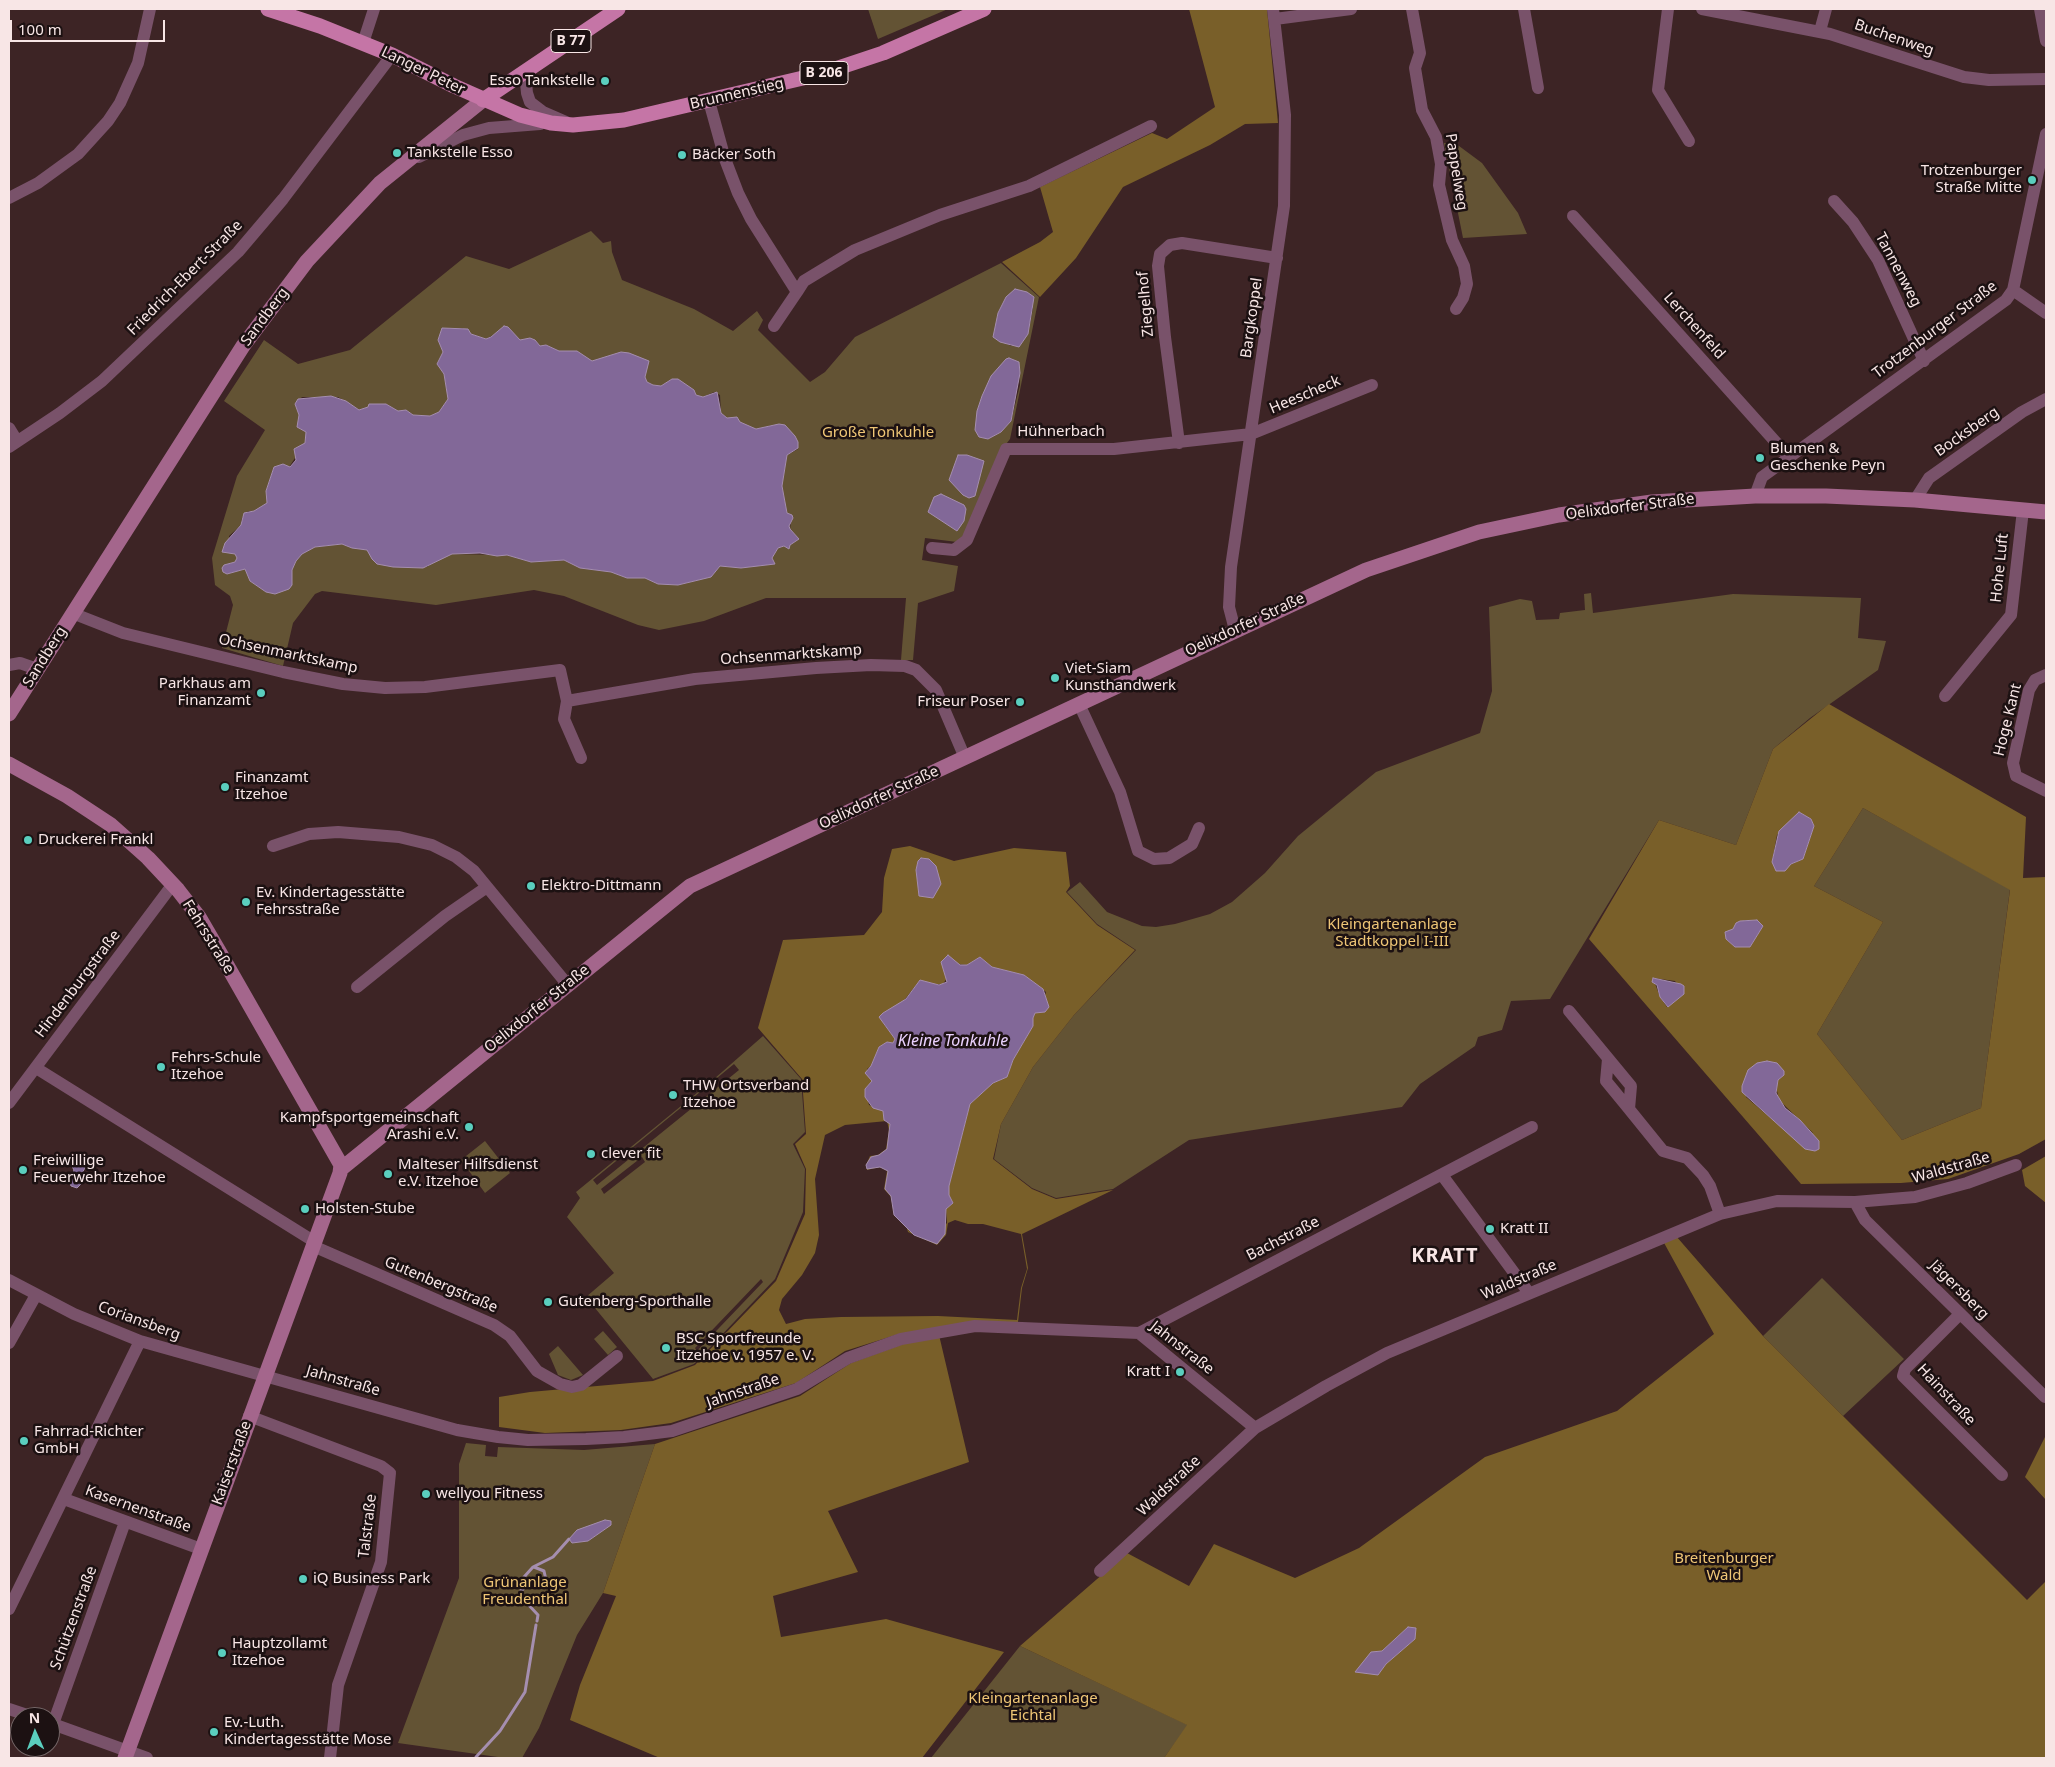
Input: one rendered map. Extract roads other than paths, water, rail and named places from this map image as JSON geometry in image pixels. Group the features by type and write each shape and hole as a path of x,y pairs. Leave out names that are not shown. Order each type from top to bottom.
{"main road":[{"name":"Langer Peter","path":"268,9 392,55 483,100"},
{"name":"Sandberg","path":"9,714 243,346 318,248 380,184 483,100 618,9"},
{"name":"Brunnenstieg","path":"483,100 520,115 551,123 573,125 624,120 841,68 883,53 984,9"},
{"name":"Oelixdorfer Straße","path":"341,1169 690,886 1366,570 1479,532 1609,507 1652,502 1755,496 1826,496 1915,500 2046,512"},
{"name":"Fehrsstraße","path":"9,764 67,796 111,826 148,858 173,884 198,917 220,953 339,1160 341,1169"},
{"name":"Kaiserstraße","path":"126,1755 341,1169"}],"street":[{"path":"9,198 38,183 78,154 108,121 120,103 138,63 150,9"},
{"name":"Langer Peter","path":"363,43 374,9"},
{"path":"1274,14 1351,9"},
{"name":"Pappelweg","path":"1412,9 1420,53 1415,68 1422,110 1430,122 1436,137 1441,164 1439,185 1452,240 1464,266 1466,290 1456,309"},
{"path":"1524,9 1538,88"},
{"path":"1668,9 1658,90 1689,141"},
{"name":"Buchenweg","path":"1702,9 1820,31 1964,77 2003,80 2046,79"},
{"path":"1820,31 1826,9"},
{"path":"2040,9 2046,41"},
{"name":"Bargkoppel","path":"1235,630 1229,607 1230,575 1284,206 1286,136 1274,14"},
{"name":"Friedrich-Ebert-Straße","path":"13,444 60,413 102,381 238,252 284,199 392,55"},
{"path":"525,73 530,102 543,112 573,125"},
{"path":"709,101 725,159 738,193 751,219 797,292"},
{"path":"403,164 463,135 489,128 551,123"},
{"path":"774,326 804,281 856,250 940,215 1029,186 1151,126"},
{"name":"Trotzenburger Straße","path":"1755,496 1762,477 2000,305 2013,290 2046,134"},
{"name":"Tannenweg","path":"1834,200 1878,260 1924,361"},
{"name":"Lerchenfeld","path":"1573,216 1790,458"},
{"name":"Ziegelhof","path":"1179,443 1165,338 1158,266 1160,254 1170,245 1182,243 1277,258"},
{"path":"2013,290 2046,313"},
{"name":"Heescheck","path":"1251,434 1372,385"},
{"name":"Bocksberg","path":"1915,500 1929,478 2022,412 2046,399"},
{"path":"9,428 13,444"},
{"name":"Hühnerbach","path":"932,548 954,550 967,540 1006,449 1114,449 1251,434"},
{"name":"Hohe Luft","path":"1945,696 2011,615 2023,510"},
{"name":"Ochsenmarktskamp","path":"72,613 123,632 283,672 350,684 385,688 425,687 560,670 567,701 564,719 581,758"},
{"path":"9,665 20,663 37,669"},
{"name":"Ochsenmarktskamp","path":"567,701 695,679 816,668 905,666 916,670 936,690 965,758"},
{"name":"Hoge Kant","path":"2046,675 2035,680 2029,690 2013,763 2016,776 2046,791"},
{"path":"1079,704 1120,792 1138,851 1154,859 1169,858 1192,844 1198,828"},
{"path":"273,846 296,837 321,832 362,833 412,839 432,845 461,860 474,871 567,984"},
{"name":"Hindenburgstraße","path":"9,1103 173,884"},
{"path":"357,987 445,916 487,887"},
{"path":"1569,1011 1631,1086 1629,1109 1663,1152 1687,1158 1704,1175 1720,1214"},
{"name":"Gutenbergstraße","path":"36,1068 314,1244 494,1325 510,1336 537,1370 560,1384 572,1387 581,1385 617,1356"},
{"name":"Bachstraße","path":"1140,1333 1532,1127"},
{"name":"Waldstraße","path":"1100,1571 1255,1428 1364,1365 1529,1293 1720,1214 1777,1201 1855,1202 1931,1193 1968,1183 2016,1165"},
{"path":"1442,1175 1529,1293"},
{"name":"Jägersberg","path":"1855,1202 1865,1220 2045,1397"},
{"name":"Coriansberg","path":"9,1280 74,1314 140,1341 264,1376"},
{"path":"9,1343 36,1295"},
{"name":"Hainstraße","path":"1960,1314 1904,1369 1903,1376 2002,1475"},
{"name":"Jahnstraße","path":"264,1376 457,1430 493,1437 528,1440 624,1437 672,1431 798,1389 848,1358 901,1339 954,1328 1014,1326 1140,1333 1255,1428"},
{"path":"9,1610 140,1341"},
{"name":"Talstraße","path":"249,1416 381,1466 390,1473 380,1562 338,1685 330,1758"},
{"name":"Kasernenstraße","path":"64,1499 201,1549"},
{"name":"Schützenstraße","path":"58,1707 125,1522"},
{"path":"60,1727 126,1755 147,1758"}],"water":[{"path":"1015,289 1027,292 1034,297 1028,334 1019,347 1000,342 993,337 998,313 1006,297"},
{"name":"Große Tonkuhle","path":"504,326 508,327 520,340 530,338 535,340 540,346 546,345 559,351 577,351 592,361 621,352 629,353 649,361 645,377 647,382 653,385 661,386 672,379 678,379 694,390 696,395 703,397 717,392 721,413 727,418 737,417 740,422 756,429 779,424 785,425 798,442 798,448 787,455 782,486 787,513 792,515 793,518 789,526 799,539 790,545 789,549 784,546 778,548 772,558 775,564 741,568 720,566 711,577 678,585 658,584 645,578 627,578 611,572 580,568 564,560 531,562 507,555 497,556 480,553 452,554 423,568 393,567 377,564 367,550 352,548 342,544 315,547 302,554 292,570 292,585 289,589 275,594 266,592 250,581 245,569 227,574 223,572 222,568 224,565 235,562 237,558 235,554 222,552 225,543 241,525 244,513 254,511 267,503 266,491 274,467 283,464 290,467 296,460 294,449 305,443 306,432 297,427 299,415 295,404 298,399 331,396 346,401 359,410 368,407 369,404 386,404 398,411 406,410 413,415 430,416 439,412 448,399 444,374 437,364 443,352 438,340 442,328 468,329 471,334 486,339"},
{"path":"1009,358 1019,362 1020,373 1011,421 1001,432 988,439 979,437 975,430 977,411 982,396 991,376"},
{"path":"958,455 967,455 984,461 975,496 969,498 963,495 949,480"},
{"path":"941,494 964,505 966,509 964,521 957,531 928,512 934,497"},
{"path":"1799,812 1811,819 1814,826 1803,859 1791,864 1785,871 1776,871 1772,862 1779,831"},
{"path":"921,858 929,859 936,866 941,884 933,898 919,896 916,870 918,861"},
{"path":"1757,920 1763,926 1750,947 1735,947 1726,939 1725,932 1733,929 1736,923"},
{"name":"Kleine Tonkuhle","path":"948,955 960,965 967,965 980,957 992,967 1024,975 1043,989 1049,1007 1045,1012 1035,1013 1033,1026 1013,1060 1007,1077 993,1083 970,1104 949,1186 949,1195 953,1203 946,1209 945,1234 937,1244 914,1235 894,1215 891,1196 885,1189 888,1171 880,1167 867,1169 866,1165 871,1157 879,1155 887,1149 890,1124 884,1120 883,1111 873,1108 865,1097 865,1089 872,1081 865,1073 871,1066 879,1047 887,1042 893,1043 895,1039 879,1017 906,999 920,980 939,985 947,982 941,962"},
{"path":"1653,978 1681,984 1684,986 1684,994 1668,1007 1660,997 1657,985 1652,982"},
{"path":"1767,1061 1777,1063 1784,1071 1784,1075 1778,1080 1776,1093 1785,1108 1800,1120 1819,1141 1819,1149 1815,1151 1805,1149 1742,1092 1742,1086 1748,1070 1757,1063"},
{"path":"77,1158 84,1163 85,1168 82,1173 85,1180 77,1188 71,1186 69,1181 74,1170 70,1163"},
{"path":"605,1520 611,1521 611,1525 588,1541 572,1543 569,1539 577,1530"},
{"path":"1408,1627 1416,1628 1415,1639 1386,1664 1378,1675 1355,1672 1371,1652 1382,1651"}],"waterway":[{"path":"537,1621 538,1615 524,1600 521,1591 524,1577 533,1567 553,1557 569,1539"},
{"path":"522,1590 525,1586 542,1584 546,1580 544,1571 534,1567"},
{"path":"476,1757 500,1731 525,1692 536,1625"}],"place":[{"name":"Esso Tankstelle","path":"605,81"},
{"name":"Tankstelle Esso","path":"397,153"},
{"name":"Bäcker Soth","path":"682,155"},
{"name":"Trotzenburger Straße Mitte","path":"2032,180"},
{"name":"Blumen & Geschenke Peyn","path":"1760,458"},
{"name":"Viet-Siam Kunsthandwerk","path":"1055,678"},
{"name":"Parkhaus am Finanzamt","path":"261,693"},
{"name":"Friseur Poser","path":"1020,702"},
{"name":"Finanzamt Itzehoe","path":"225,787"},
{"name":"Druckerei Frankl","path":"28,840"},
{"name":"Elektro-Dittmann","path":"531,886"},
{"name":"Ev. Kindertagesstätte Fehrsstraße","path":"246,902"},
{"name":"Fehrs-Schule Itzehoe","path":"161,1067"},
{"name":"THW Ortsverband Itzehoe","path":"673,1095"},
{"name":"Kampfsportgemeinschaft Arashi e.V.","path":"469,1127"},
{"name":"clever fit","path":"591,1154"},
{"name":"Freiwillige Feuerwehr Itzehoe","path":"23,1170"},
{"name":"Malteser Hilfsdienst e.V. Itzehoe","path":"388,1174"},
{"name":"Holsten-Stube","path":"305,1209"},
{"name":"Kratt II","path":"1490,1229"},
{"name":"Gutenberg-Sporthalle","path":"548,1302"},
{"name":"BSC Sportfreunde Itzehoe v. 1957 e. V.","path":"666,1348"},
{"name":"Kratt I","path":"1180,1372"},
{"name":"Fahrrad-Richter GmbH","path":"24,1441"},
{"name":"wellyou Fitness","path":"426,1494"},
{"name":"iQ Business Park","path":"303,1579"},
{"name":"Hauptzollamt Itzehoe","path":"222,1653"},
{"name":"Ev.-Luth. Kindertagesstätte Mose","path":"214,1732"}],"district":[{"name":"KRATT","path":"1445,1256"}],"park label":[{"name":"Kleingartenanlage Stadtkoppel I-III","path":"1392,934"},
{"name":"Breitenburger Wald","path":"1724,1568"},
{"name":"Grünanlage Freudenthal","path":"525,1592"},
{"name":"Kleingartenanlage Eichtal","path":"1033,1708"}]}
